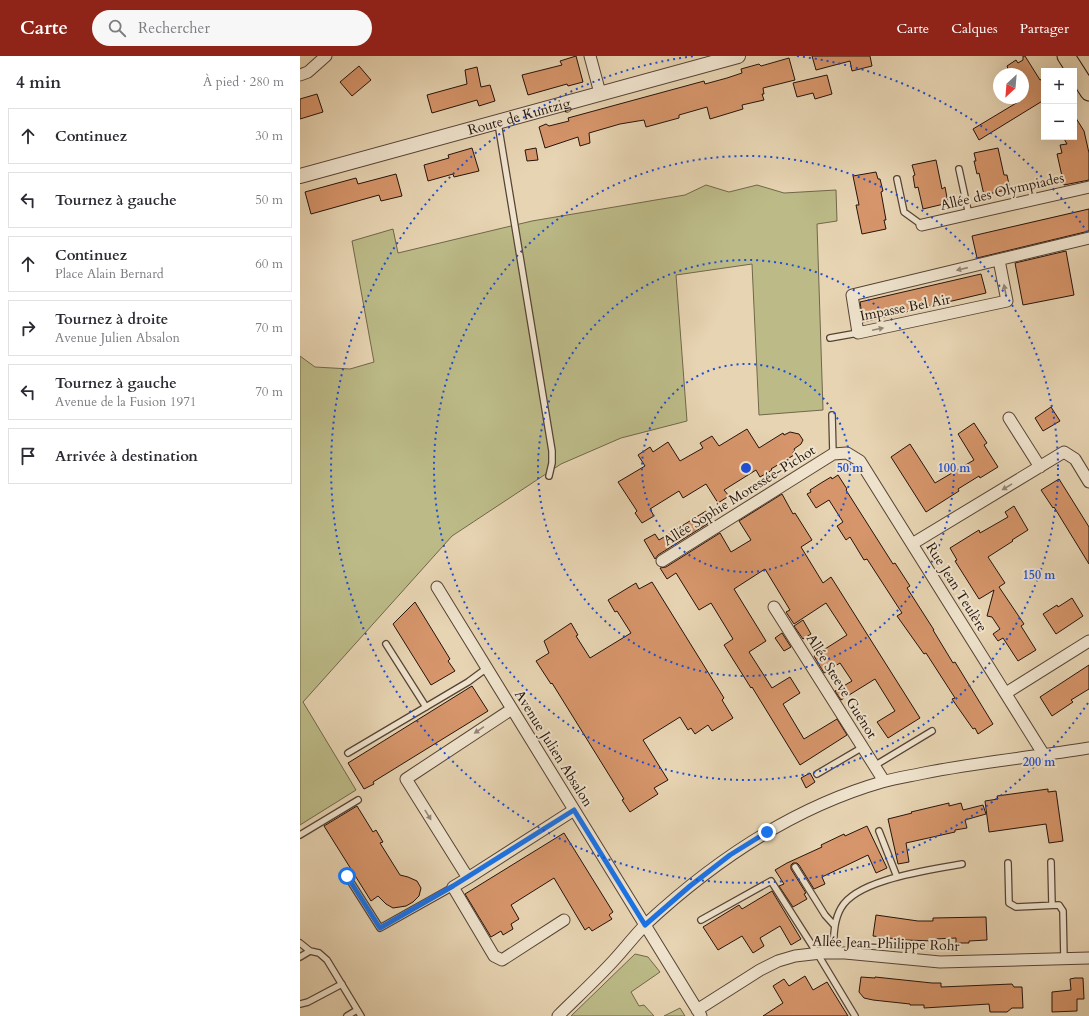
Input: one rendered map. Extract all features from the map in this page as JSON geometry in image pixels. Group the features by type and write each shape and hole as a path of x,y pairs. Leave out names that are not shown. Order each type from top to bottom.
{"main road":[{"path":"1066,56 1089,92"}],"street":[{"path":"300,75 308,72 326,56"},
{"path":"590,56 600,93"},
{"name":"Route de Kuntzig","path":"300,176 738,56"},
{"name":"Allée des Olympiades","path":"922,225 1089,187"},
{"name":"Impasse Bel Air","path":"1000,260 1007,301 858,334 852,295 1089,238"},
{"path":"1009,418 1040,467"},
{"path":"912,544 1064,452 1075,459 1089,482"},
{"name":"Rue Jean Teulère","path":"833,454 847,453 860,461 1044,755"},
{"name":"Allée Sophie Moressée-Pichot","path":"662,561 833,454"},
{"name":"Avenue Julien Absalon","path":"437,587 699,1013"},
{"name":"Allée Steeve Guénot","path":"774,607 884,781"},
{"path":"1006,693 1089,641"},
{"path":"468,878 406,779 512,709"},
{"path":"558,1016 615,959 645,925 690,886 724,859 767,832 827,801 884,781 959,766 1089,748"},
{"path":"564,920 502,960 494,956 453,886 468,878 574,810"},
{"name":"Allée Jean-Philippe Rohr","path":"699,1013 760,970 778,961 795,956 817,953 834,953 940,962 1089,958"}],"lane":[{"path":"498,122 552,451 552,463 548,476"},
{"path":"959,169 969,214"},
{"path":"897,179 904,212 922,225"},
{"path":"830,338 858,334"},
{"path":"832,415 833,454"},
{"path":"386,644 426,707"},
{"path":"348,753 468,682 487,668"},
{"path":"874,766 932,731"},
{"path":"817,774 863,748"},
{"path":"300,835 358,800"},
{"path":"879,831 897,877"},
{"path":"1051,862 1052,906"},
{"path":"1008,863 1009,903 1016,907 1059,905 1063,911 1064,959"},
{"path":"834,953 834,925 841,908 849,897 879,882 962,864"},
{"path":"795,867 825,915 834,925"},
{"path":"347,876 380,928 453,886"},
{"path":"701,920 771,881 855,1016"},
{"path":"300,943 310,952"},
{"path":"300,957 310,952 319,953 328,960 361,1016"},
{"path":"300,1004 308,1002 342,984"},
{"path":"347,1016 357,1010"}],"shaded area":[{"path":"706,185 729,192 757,185 784,193 836,190 837,221 817,224 823,410 759,415 752,264 676,275 687,421 621,438 561,464 452,536 303,702 356,790 300,825 300,356 315,367 350,369 374,362 352,241 393,229 398,253 532,221 685,195"},
{"path":"635,954 648,957 660,972 631,992 639,1006 644,1005 654,1016 571,1016"},
{"path":"680,1008 685,1016 664,1016"}],"building":[{"path":"576,56 583,82 568,86 567,84 528,95 522,75 562,65 560,61"},
{"path":"812,56 870,56 872,66 852,71 850,61 816,70"},
{"path":"1023,56 1025,56 1041,80 1041,102 979,140 973,129 1015,104 1029,104 1029,68 1008,68 1007,66 1016,60 1018,63 1023,60"},
{"path":"789,58 795,80 763,88 764,94 762,94 764,100 742,105 743,109 710,119 707,107 679,115 679,118 646,127 644,120 620,124 589,133 590,143 580,146 578,137 545,148 539,127 546,124 549,126 569,121 568,118 704,81 705,84 742,73 741,69 759,64 761,66"},
{"path":"359,66 371,80 352,96 340,82"},
{"path":"477,67 481,87 490,85 495,101 479,106 477,100 432,113 427,95 467,84 465,70"},
{"path":"827,75 832,94 815,99 813,93 797,97 793,83"},
{"path":"317,94 323,112 300,119 300,99"},
{"path":"1077,120 1084,131 1089,153 1089,180 1064,185 1057,154 1062,153 1060,145 1067,144 1065,140 1077,140"},
{"path":"472,148 479,171 454,177 453,174 428,181 424,165 449,158 448,155"},
{"path":"536,148 538,160 527,161 525,150"},
{"path":"998,148 1004,175 1007,175 1010,189 984,195 979,173 977,174 974,153"},
{"path":"936,160 942,189 945,187 948,203 923,209 918,187 915,188 913,176 915,175 912,165"},
{"path":"876,172 878,179 880,179 883,191 881,192 886,220 884,220 886,229 862,234 856,205 859,205 853,176"},
{"path":"396,174 402,196 381,201 379,195 311,214 305,192 356,178 358,184"},
{"path":"1089,209 1089,231 977,258 972,236"},
{"path":"1066,251 1074,295 1023,305 1015,263"},
{"path":"981,274 986,293 863,322 860,302"},
{"path":"1051,407 1060,421 1043,431 1035,418"},
{"path":"974,423 987,443 984,445 998,467 980,478 979,476 958,489 959,491 926,512 891,457 910,444 935,483 974,460 958,434"},
{"path":"747,429 759,448 783,433 784,435 790,432 799,434 803,440 801,444 794,449 794,455 771,469 772,470 760,477 756,470 724,490 729,496 718,503 706,484 683,498 679,491 650,509 654,516 642,523 635,513 637,511 618,482 645,466 638,455 650,447 653,452 668,442 680,461 703,448 700,443 712,436 719,446"},
{"path":"838,475 893,564 895,563 910,586 907,588 953,663 955,662 993,724 978,734 952,699 955,698 926,653 924,654 897,616 902,613 867,559 864,560 850,537 846,540 837,526 843,522 829,500 816,508 807,494 811,492 810,490 821,483"},
{"path":"1059,479 1089,527 1089,564 1054,507 1053,508 1041,490"},
{"path":"782,494 793,514 795,513 812,540 801,547 823,583 831,577 920,718 888,738 877,722 895,711 875,679 841,700 835,691 852,681 840,663 824,673 814,656 847,635 826,603 794,624 786,612 790,610 765,569 734,589 766,641 749,652 772,688 790,677 800,693 783,704 804,739 837,719 847,735 800,765 724,645 733,639 711,603 699,610 676,573 667,579 660,568 666,567 720,533 731,552 751,540 739,521"},
{"path":"1014,506 1028,530 988,557 1005,583 999,587 1024,624 1021,626 1036,650 1018,661 1003,638 998,641 993,634 1000,629 992,617 987,616 994,590 979,599 955,561 957,560 950,548 979,530 980,533 1008,517 1005,512"},
{"path":"706,511 712,521 658,555 655,559 644,540 655,534 659,540"},
{"path":"652,582 724,698 722,700 733,718 712,731 708,725 695,734 691,728 688,730 680,717 643,740 668,780 654,788 658,794 630,812 622,800 624,799 552,683 551,684 536,661 549,653 544,641 571,623 578,635 576,636 590,658 631,633 608,600 636,583 639,589"},
{"path":"1072,598 1083,616 1056,634 1043,614"},
{"path":"415,602 450,659 448,661 455,671 431,685 393,624"},
{"path":"803,620 811,634 803,639 794,626"},
{"path":"782,633 791,647 784,651 775,638"},
{"path":"1089,665 1089,689 1071,700 1073,702 1052,716 1040,697"},
{"path":"472,686 488,711 364,789 348,763"},
{"path":"810,773 815,782 806,788 801,778"},
{"path":"1048,789 1048,792 1056,791 1063,841 1049,843 1046,824 989,832 985,801 998,799 997,796"},
{"path":"949,803 949,806 961,803 963,810 983,805 986,814 965,820 967,828 906,843 909,862 898,864 888,819"},
{"path":"357,806 373,832 376,830 383,842 380,843 400,875 417,881 421,888 419,896 406,906 393,908 386,904 378,896 371,901 324,826"},
{"path":"867,826 887,868 876,873 868,855 822,877 825,884 814,889 799,865 797,863 793,863 791,865 791,869 806,893 804,894 807,899 793,907 779,886 784,884 775,870 822,847 821,845 844,834 845,836"},
{"path":"564,833 613,912 609,915 612,919 592,931 589,927 585,930 554,878 511,905 519,919 511,924 513,929 503,935 501,931 491,937 465,894"},
{"path":"772,891 801,939 791,945 780,926 760,938 764,946 753,953 742,936 718,950 703,927 739,905 742,909"},
{"path":"876,915 918,921 933,921 933,918 986,917 987,940 969,941 969,943 956,943 956,938 934,939 934,941 905,940 873,936"},
{"path":"805,976 813,990 827,982 848,1016 763,1016 783,1003 773,986 784,979 789,986"},
{"path":"861,977 941,983 941,987 1012,984 1014,987 1022,987 1023,1008 1012,1008 1007,1012 990,1012 989,1004 924,1008 924,1005 910,1005 873,1000 864,998 859,992"},
{"path":"1083,978 1084,999 1077,999 1077,1011 1052,1012 1052,992 1071,990 1070,979"}],"route":[{"path":"347,876 380,928 445,891 574,810 645,925 690,886 730,855 767,832"}]}
